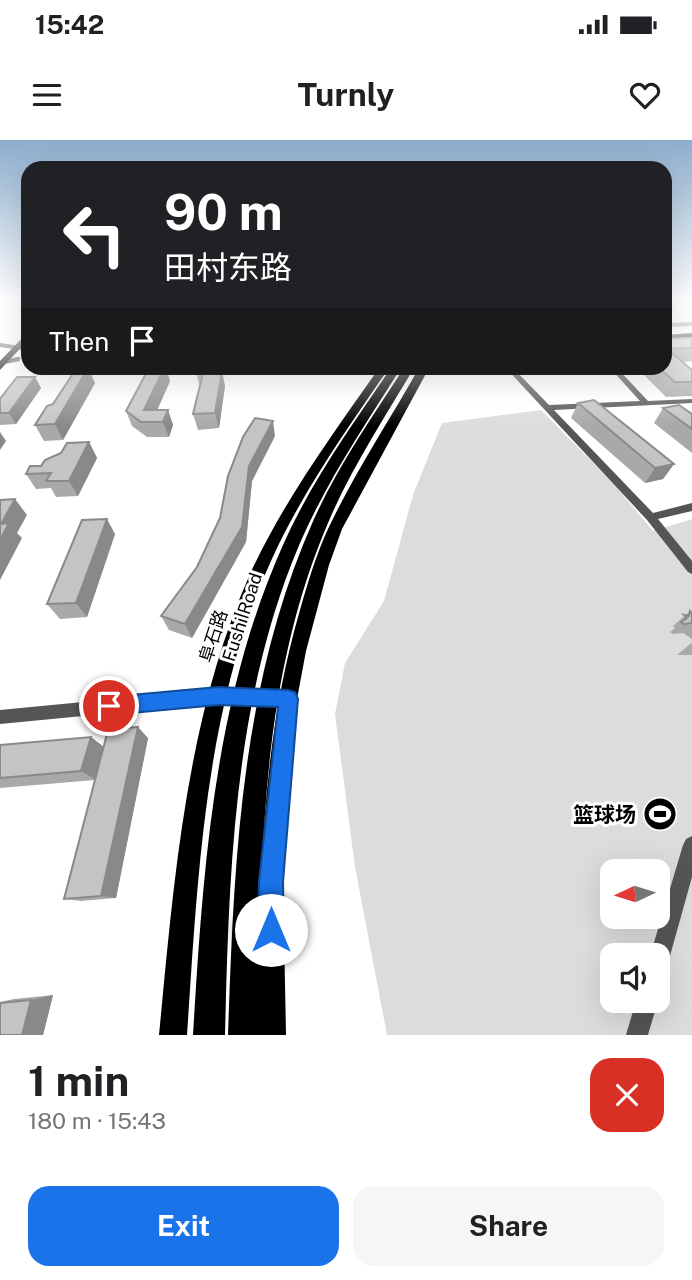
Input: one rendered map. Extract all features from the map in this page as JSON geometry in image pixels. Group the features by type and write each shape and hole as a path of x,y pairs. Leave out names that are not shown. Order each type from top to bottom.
{"highway":[{"name":"Fushi Road","path":"209,1035 217,866 233,741 251,661 282,569 305,517 328,474 392,375"},
{"path":"244,1035 247,860 258,742 273,662 301,571 321,520 342,477 405,375"}],"main road":[{"path":"0,378 13,356"},
{"name":"阜石路","path":"173,1035 186,885 218,696 257,576 281,528 302,489 379,375"},
{"path":"272,1035 271,882 288,699 297,651 335,529 420,375"}],"street":[{"path":"0,345 13,356"},
{"path":"515,375 651,517 692,569"},
{"path":"620,375 646,403"},
{"path":"546,408 692,401"},
{"path":"651,517 692,507"},
{"path":"0,717 218,696 288,699"},
{"path":"664,943 692,845"},
{"path":"637,1035 643,1013"}],"shaded area":[{"path":"541,410 614,484 653,531 692,519 692,1035 387,1035 355,867 335,714 345,663 384,601 413,495 442,423"}],"building":[{"path":"672,344 692,344 692,348 672,349"},
{"path":"672,353 692,370 692,382 675,382 667,375 672,375"},
{"path":"72,375 84,375 55,424 35,425 47,406 53,404"},
{"path":"145,375 161,375 144,410 168,410 163,422 141,422 126,411"},
{"path":"203,375 221,375 215,413 193,414"},
{"path":"17,377 35,377 9,413 0,413 0,399"},
{"path":"594,400 674,464 655,468 578,403"},
{"path":"679,405 692,414 692,429 663,408"},
{"path":"255,418 273,421 249,466 242,527 185,624 161,616 197,567 220,518 228,476 243,437"},
{"path":"89,442 69,481 46,481 51,473 26,474 30,466 41,466 45,460 61,453 67,443"},
{"path":"15,499 1,524 9,523 0,540 0,500"},
{"path":"107,519 76,603 47,604 82,520"},
{"path":"690,611 692,623 684,624 681,622 687,618 684,615 689,616"},
{"path":"138,727 101,896 64,899 108,730"},
{"path":"91,737 81,771 0,778 0,745"},
{"path":"31,1000 22,1035 0,1035 0,1003"}],"place":[{"name":"篮球场","path":"660,814"}],"route":[{"path":"109,706 218,696 288,699 271,882 271,930"}]}
